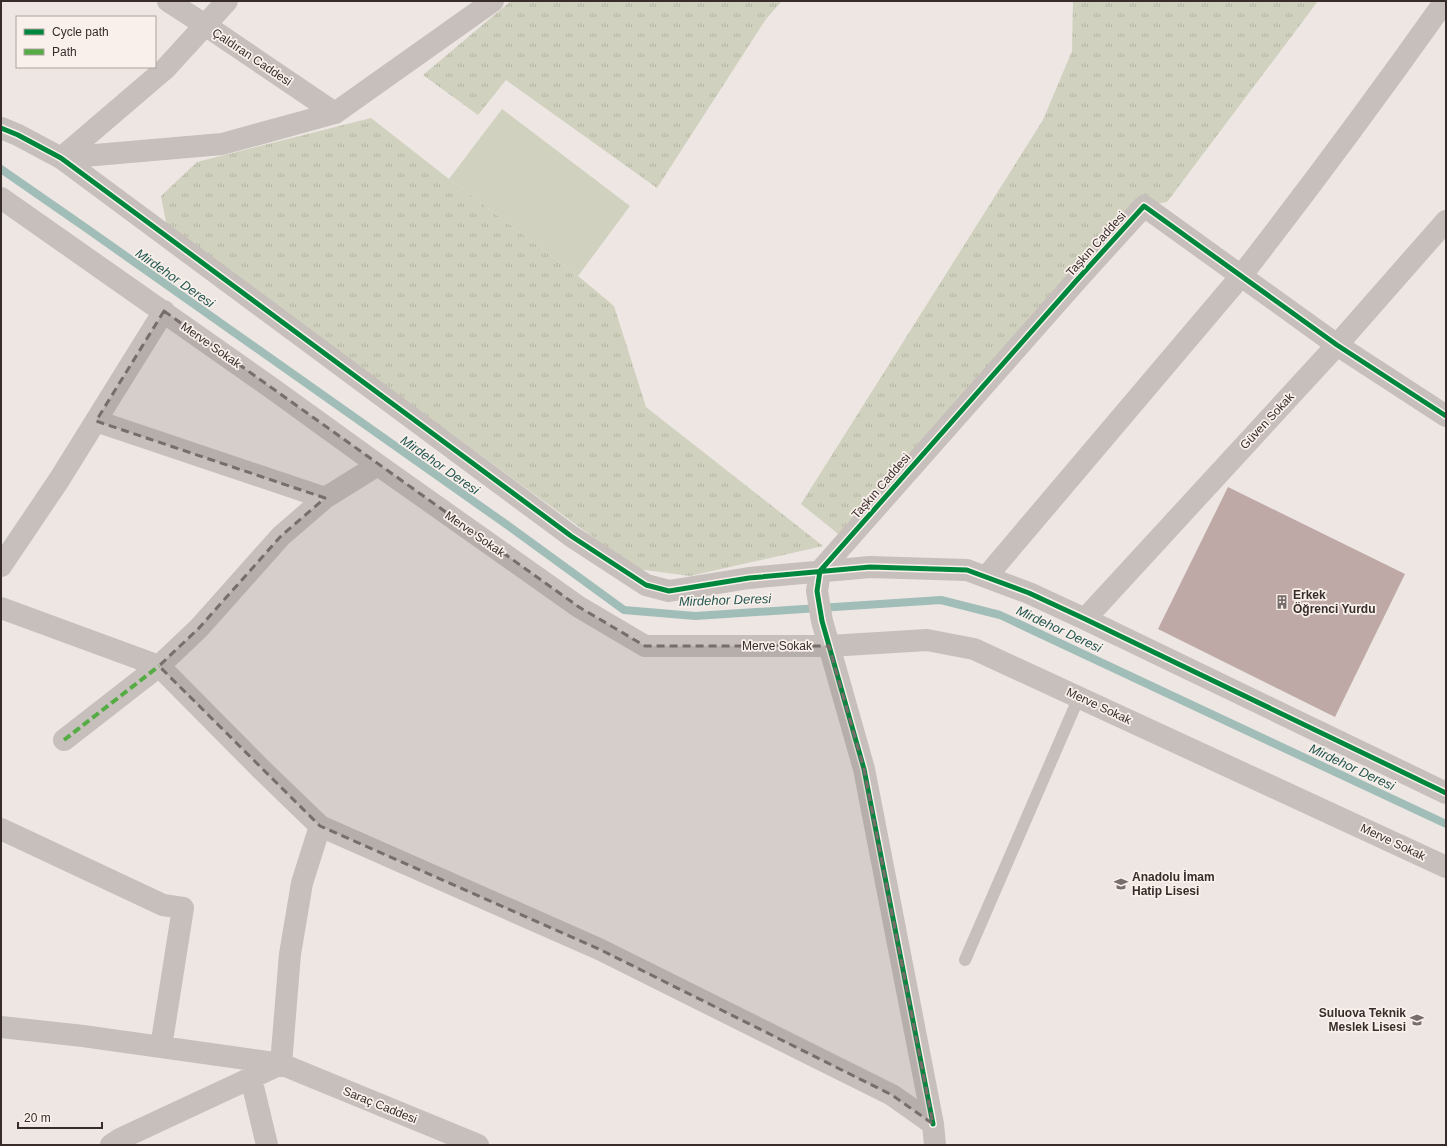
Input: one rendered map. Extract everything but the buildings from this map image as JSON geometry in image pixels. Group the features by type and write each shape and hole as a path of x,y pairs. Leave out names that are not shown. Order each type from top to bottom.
{"street":[{"name":"Çaldıran Caddesi","path":"168,1 335,113"},
{"path":"61,158 166,69 226,1"},
{"path":"986,577 1241,276 1384,87 1445,1"},
{"path":"61,158 222,144 335,113 483,3"},
{"path":"1,128 18,135 61,158 571,536 646,585 669,591 748,578 818,581 870,566 967,570 1029,593 1085,619 1446,794"},
{"name":"Merve Sokak","path":"1,198 164,311 579,608 645,646 829,646 927,640 974,649 1446,867"},
{"name":"Taşkın Caddesi","path":"818,581 1077,280 1144,206 1337,345 1446,416"},
{"name":"Güven Sokak","path":"1085,619 1337,345 1446,221"},
{"path":"1,566 59,480 164,311"},
{"path":"96,421 325,498"},
{"path":"64,740 159,666 199,628 281,536 325,498 378,465"},
{"path":"818,581 822,620 864,769 934,1135"},
{"path":"1,608 159,666 320,826 599,949 892,1095 934,1135"},
{"path":"111,1145 120,1139 281,1064 290,954 302,883 320,826"},
{"path":"1,829 163,905 183,908 161,1047"},
{"name":"Saraç Caddesi","path":"1,1027 83,1036 281,1064 478,1145"},
{"path":"251,1078 267,1145"}],"lane":[{"path":"965,960 1079,697"}],"highlighted area":[{"path":"164,311 579,607 645,646 829,646 864,769 933,1124 892,1095 599,949 320,826 159,666 199,628 281,536 325,498 96,421"}],"green space":[{"path":"511,1 782,1 766,19 657,188 506,80 478,115 423,75"},
{"path":"1073,1 1318,1 1167,202 1144,206 847,541 801,504 1043,120 1072,51"},
{"path":"502,109 630,206 578,276 449,179"},
{"path":"371,118 578,276 614,306 646,407 823,546 690,576 637,569 167,227 161,196 197,162"}],"waterway":[{"name":"Mirdehor Deresi","path":"1,169 510,527 624,610 695,616 941,600 1000,615 1446,824"}],"marked path":[{"path":"64,740 159,666"}],"cycle path":[{"path":"1,128 18,135 61,158 571,536 646,585 669,591 749,578 870,567 967,570 1029,593 1085,619 1446,793"},
{"path":"933,1124 864,769 822,621 817,591 820,571 1144,206 1337,345 1446,416"}],"place":[{"name":"Erkek Öğrenci Yurdu","path":"1282,602"},
{"name":"Anadolu İmam Hatip Lisesi","path":"1121,884"},
{"name":"Suluova Teknik Meslek Lisesi","path":"1417,1020"}]}
